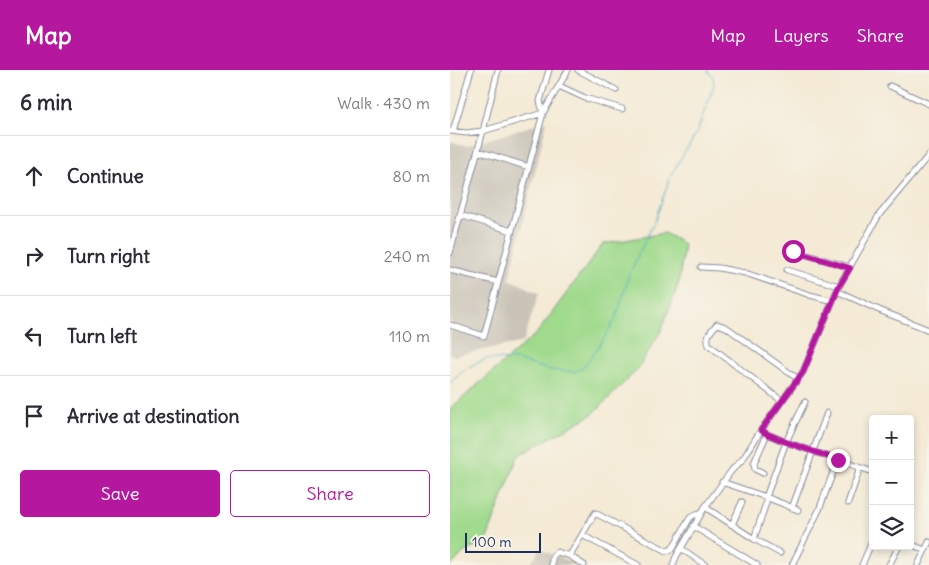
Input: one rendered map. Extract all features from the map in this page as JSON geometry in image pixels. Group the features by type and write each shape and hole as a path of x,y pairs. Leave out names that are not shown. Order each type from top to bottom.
{"street":[{"path":"470,70 451,131 466,134 483,131 543,114"},
{"path":"450,253 498,70"},
{"path":"543,114 540,101 549,70"},
{"path":"450,326 484,336 543,114 568,70"},
{"path":"578,70 616,90"},
{"path":"559,86 585,98 622,109"},
{"path":"890,86 929,104"},
{"path":"478,151 529,167"},
{"path":"673,565 703,510 722,482 743,459 761,430 803,372 838,288 879,215 929,155"},
{"path":"460,215 512,231"},
{"path":"793,251 850,268"},
{"path":"700,267 719,268 744,273 833,302"},
{"path":"450,270 498,282"},
{"path":"787,270 838,288 879,310 929,330"},
{"path":"782,401 710,345 707,340 708,335 717,324 726,327 798,379"},
{"path":"754,539 766,503 766,497 786,442 805,402"},
{"path":"792,508 828,413"},
{"path":"761,430 786,442 869,471"},
{"path":"763,473 755,469 754,463 767,434"},
{"path":"792,565 818,510 838,460"},
{"path":"848,503 860,468"},
{"path":"722,482 798,510"},
{"path":"732,525 742,502"},
{"path":"703,510 780,553"},
{"path":"568,555 570,555 595,513 669,551 690,518 703,510"},
{"path":"693,526 757,565"},
{"path":"582,535 638,565"},
{"path":"918,565 929,542"},
{"path":"914,546 925,550"},
{"path":"862,565 869,549"},
{"path":"682,550 705,565"},
{"path":"889,565 897,550"},
{"path":"552,565 551,561 556,552 568,555 584,565"}],"shaded area":[{"path":"547,121 509,279 539,293 523,342 454,356 450,354 450,141 467,146"},
{"path":"540,549 577,565 529,565"}],"green space":[{"path":"665,233 684,244 679,282 661,331 637,370 593,414 518,456 486,541 463,553 450,565 450,409 537,333 603,244"}],"waterway":[{"path":"450,383 468,367 486,359 516,360 550,370 575,372 585,365 616,318 630,272 655,220 671,175 697,132 714,85 713,77 707,70"}],"route":[{"path":"793,251 850,268 839,286 803,372 761,430 775,438 838,460"}]}
